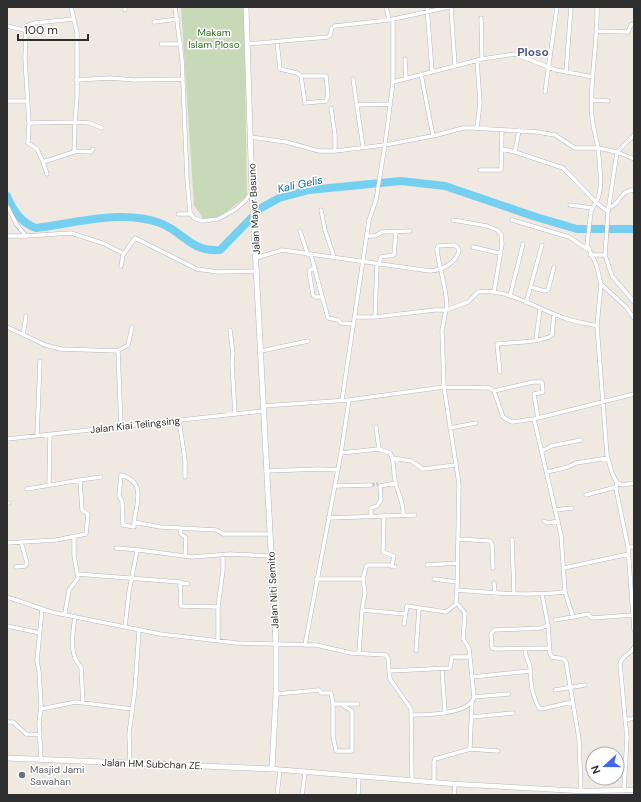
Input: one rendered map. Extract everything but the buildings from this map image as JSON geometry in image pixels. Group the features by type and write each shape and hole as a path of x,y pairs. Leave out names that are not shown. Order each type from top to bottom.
{"main road":[{"name":"Jalan Mayor Basuno","path":"246,7 252,193 256,241 263,408"},
{"name":"Jalan Niti Semito","path":"263,408 276,645 276,694 272,769"},
{"name":"Jalan HM Subchan ZE.","path":"7,758 272,769"}],"street":[{"path":"71,7 77,33 77,96 74,151"},
{"path":"175,7 181,44 186,124 187,179 191,214 194,218 202,220 218,219 240,206 252,193"},
{"path":"342,400 369,220 376,200 392,104 393,82 391,19 386,7"},
{"path":"247,44 328,37 332,28 335,26 391,19 427,9 450,7 455,66"},
{"path":"545,92 557,7"},
{"path":"566,72 571,7"},
{"path":"597,7 597,31 592,77 592,117 598,148 600,185 599,197 592,208 589,220 587,247 596,264 601,284 597,326 602,403 608,458 616,485 629,554 634,630"},
{"path":"427,9 432,71"},
{"path":"481,18 482,58"},
{"path":"47,174 36,149 28,143 29,123 24,30 27,24 73,19"},
{"path":"154,22 178,19"},
{"path":"597,31 626,32 630,30 630,25 634,24"},
{"path":"7,26 24,30"},
{"path":"277,42 280,69 296,72 301,76 326,76 328,96 326,101 304,103 301,76"},
{"path":"161,44 181,44"},
{"path":"393,82 482,58 515,54 549,68 592,77"},
{"path":"406,59 406,78"},
{"path":"477,60 480,104 477,128"},
{"path":"421,74 433,136"},
{"path":"76,80 110,78 135,80 183,79"},
{"path":"353,80 363,147"},
{"path":"7,101 27,100"},
{"path":"593,100 608,101"},
{"path":"356,105 392,104"},
{"path":"331,108 335,151"},
{"path":"29,123 75,122 89,123 102,128"},
{"path":"250,137 286,142 306,148 335,151 385,145 433,136 463,128 519,130 556,135 575,148 598,148 617,152 634,160"},
{"path":"480,170 500,170 502,130"},
{"path":"515,152 519,130"},
{"path":"634,135 617,152 608,211 605,249 605,255 610,273 634,302"},
{"path":"43,162 74,151 91,152 93,149"},
{"path":"502,149 563,168 596,202 608,211"},
{"path":"608,211 617,203 624,192 634,190"},
{"path":"570,205 592,208"},
{"path":"7,206 17,225 26,236"},
{"path":"321,210 325,230 334,257"},
{"path":"178,214 191,214"},
{"path":"453,220 497,230 502,238 494,292"},
{"path":"512,220 569,237 587,247"},
{"path":"300,231 315,268 329,318 338,320 340,323 354,324"},
{"path":"375,317 378,264 381,257 394,256 396,231"},
{"path":"367,236 375,236 381,232 410,231"},
{"path":"7,236 71,232 105,244 124,254"},
{"path":"121,266 124,254 135,238 197,269 218,272 257,271"},
{"path":"510,296 523,244"},
{"path":"526,302 542,245"},
{"path":"256,258 282,250 430,271 441,270 457,256 459,252 456,246 437,247 441,270 447,309 442,330 444,387 459,484 456,604 446,612 408,606 404,624"},
{"path":"473,247 499,253"},
{"path":"590,254 605,255"},
{"path":"531,287 545,292 548,290 554,267"},
{"path":"315,268 309,271 312,295 314,297 322,297"},
{"path":"601,284 626,307 634,318"},
{"path":"355,317 375,317 447,309 468,302 478,292 494,292 510,296 554,314 597,326"},
{"path":"536,340 540,309"},
{"path":"500,372 498,344 536,340 552,335 554,314"},
{"path":"23,335 26,316"},
{"path":"7,327 45,345 61,349 117,351 128,345 132,328"},
{"path":"230,330 233,354 232,363 235,414"},
{"path":"260,351 308,341"},
{"path":"117,351 121,426"},
{"path":"37,436 40,362"},
{"path":"543,392 541,382 494,391 506,420 512,422 536,419 634,394"},
{"name":"Jalan Kiai Telingsing","path":"7,439 235,414 263,408 349,400 444,387 490,388 494,391"},
{"path":"533,389 536,419 542,451 558,521 564,568 565,592 573,617"},
{"path":"534,394 548,391"},
{"path":"305,645 316,579 338,470 349,400"},
{"path":"179,420 185,477"},
{"path":"450,428 476,423"},
{"path":"376,427 379,449"},
{"path":"50,435 48,465 50,485"},
{"path":"542,451 551,446 581,440"},
{"path":"341,453 379,449 388,451 393,458 396,483 402,500 403,514"},
{"path":"393,458 411,461 423,469 456,465"},
{"path":"546,472 568,467 576,463 608,458"},
{"path":"183,460 191,460"},
{"path":"266,471 338,470"},
{"path":"121,475 130,478 136,483 138,496 134,522 134,528 122,525 122,501 119,496 121,475"},
{"path":"27,489 101,477"},
{"path":"7,544 56,540 86,535 88,514 82,510 80,480"},
{"path":"371,516 371,508 377,506 381,500 379,485 396,483"},
{"path":"586,495 616,485 634,483"},
{"path":"335,486 371,485"},
{"path":"555,510 572,508"},
{"path":"328,518 403,514 415,515"},
{"path":"360,653 362,610 365,593 364,579 367,566 394,566 394,556 383,552 384,515"},
{"path":"544,521 548,523 558,521"},
{"path":"134,522 160,527 216,530 223,534 270,534"},
{"path":"180,528 181,534 186,538 185,556"},
{"path":"65,614 69,590 77,580 74,555 74,537"},
{"path":"458,539 490,541 492,544 493,568"},
{"path":"512,539 514,594"},
{"path":"16,567 25,566 27,563 21,542"},
{"path":"628,547 634,547"},
{"path":"116,548 185,556 223,554 271,556"},
{"path":"124,627 129,592 133,578 137,551 139,550"},
{"path":"218,641 218,607 223,570 223,554"},
{"path":"564,568 629,554"},
{"path":"426,565 458,563"},
{"path":"77,574 188,584"},
{"path":"316,579 364,579"},
{"path":"434,580 457,582"},
{"path":"182,583 180,606 218,607"},
{"path":"494,583 495,593"},
{"path":"457,590 514,594 565,592"},
{"path":"542,594 548,625 549,648 551,656 565,660 580,752 581,791"},
{"path":"7,598 42,610 139,630 218,641 276,645 305,645 360,653 386,655 388,658 389,671 392,681 410,706 412,780"},
{"path":"456,604 464,609 465,613 463,639 468,646 474,696 472,702 471,745 469,749"},
{"path":"416,651 419,608"},
{"path":"40,759 41,709 37,661 42,610"},
{"path":"362,610 405,614"},
{"path":"556,620 588,614 592,618 633,614"},
{"path":"75,616 73,654 81,667 83,703"},
{"path":"548,625 541,628 503,629 491,632 490,645 494,649 549,648"},
{"path":"7,626 40,633"},
{"path":"130,763 128,745 139,630"},
{"path":"525,649 525,658 530,665 531,691 539,708 542,709 572,702"},
{"path":"624,789 627,748 620,664 622,657 634,650"},
{"path":"389,671 451,668 452,658 470,657"},
{"path":"442,668 445,713"},
{"path":"472,677 530,671"},
{"path":"555,690 585,685"},
{"path":"276,694 319,690 321,693 331,693 333,736 336,751 352,751 352,711 344,706 344,704"},
{"path":"474,696 509,694"},
{"path":"41,709 76,702 132,709"},
{"path":"411,715 445,713 466,706 472,702"},
{"path":"332,704 358,704"},
{"path":"472,717 513,712"},
{"path":"625,720 634,718"},
{"path":"7,722 13,722 26,734 40,734"},
{"path":"434,782 435,759 469,749 498,751"},
{"path":"272,769 305,773 412,780 552,792 609,792 624,789 634,790"},
{"path":"277,795 280,770"},
{"path":"302,795 305,773"},
{"path":"358,795 359,777"},
{"path":"454,795 455,784"}],"green space":[{"name":"Makam Islam Ploso","path":"181,7 244,7 247,196 221,216 204,220 194,205"}],"waterway":[{"name":"Kali Gelis","path":"7,196 18,216 26,223 36,228 98,218 130,217 160,223 175,231 194,245 210,250 220,250 261,208 279,198 309,190 401,181 445,186 536,217 577,229 634,229"}],"tunnel":[{"path":"371,485 378,484"}],"place":[{"name":"Masjid Jami Sawahan","path":"22,775"}],"district":[{"name":"Ploso","path":"533,52"}]}
